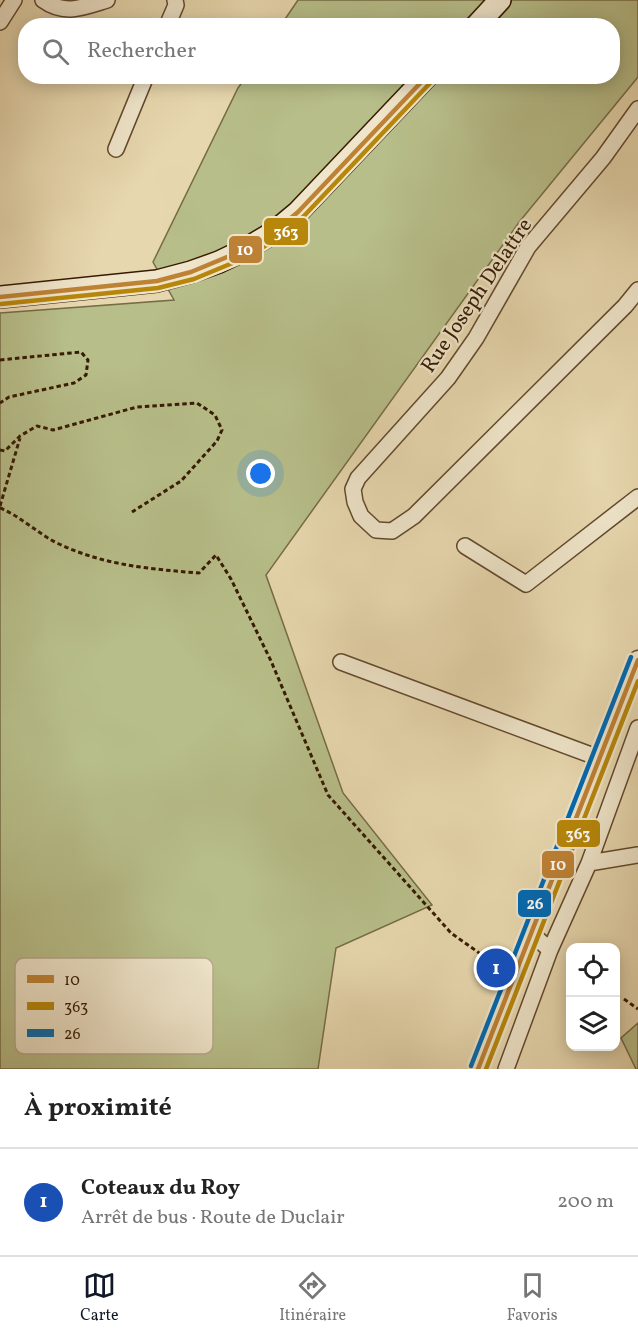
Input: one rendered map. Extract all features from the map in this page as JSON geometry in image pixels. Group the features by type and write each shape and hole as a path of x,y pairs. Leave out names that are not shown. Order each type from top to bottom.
{"main road":[{"path":"483,18 500,0"},
{"path":"0,297 157,281 219,262 244,250 273,232 298,212 420,84"}],"street":[{"path":"0,22 14,0"},
{"path":"43,0 69,11 107,0"},
{"path":"170,18 176,5 175,0"},
{"path":"116,149 143,84"},
{"name":"Rue Joseph Delattre","path":"638,109 603,158 528,247 476,338 448,378 358,478 353,489 361,516 376,530 392,531 414,516 625,306 638,290"},
{"path":"465,546 526,584 638,497"},
{"path":"478,1069 638,660"},
{"path":"341,662 599,758"},
{"path":"506,1069 550,950 589,863 638,728"},
{"path":"589,863 638,855"},
{"path":"531,933 550,950"}],"path":[{"path":"0,360 81,352 88,360 86,375 74,383 9,397 0,403"},
{"path":"0,450 5,450 20,436 37,426 53,430 137,407 197,403 215,415 222,430 217,441 182,482 132,512"},
{"path":"20,436 0,507 58,543 103,561 148,569 199,573 216,555 231,579 272,661 328,795 451,933 495,966 515,974"},
{"path":"624,999 638,1009"}],"green space":[{"path":"298,0 638,0 638,77 520,221 266,575 343,793 432,905 336,948 318,1069 0,1069 0,313 174,300 153,262 241,84 620,84 620,18 286,18"},
{"path":"638,1023 638,1069 636,1069 621,1038"}],"transit line":[{"name":"10","path":"0,297 157,281 191,272 244,250 274,232 298,212 419,84"},
{"name":"363","path":"1,304 158,288 194,279 247,257 278,238 303,217 429,84"},
{"name":"26","path":"471,1066 631,657"},
{"name":"10","path":"478,1069 638,660"},
{"name":"363","path":"486,1069 638,681"}],"place":[{"name":"Coteaux du Roy","path":"496,968"}]}
